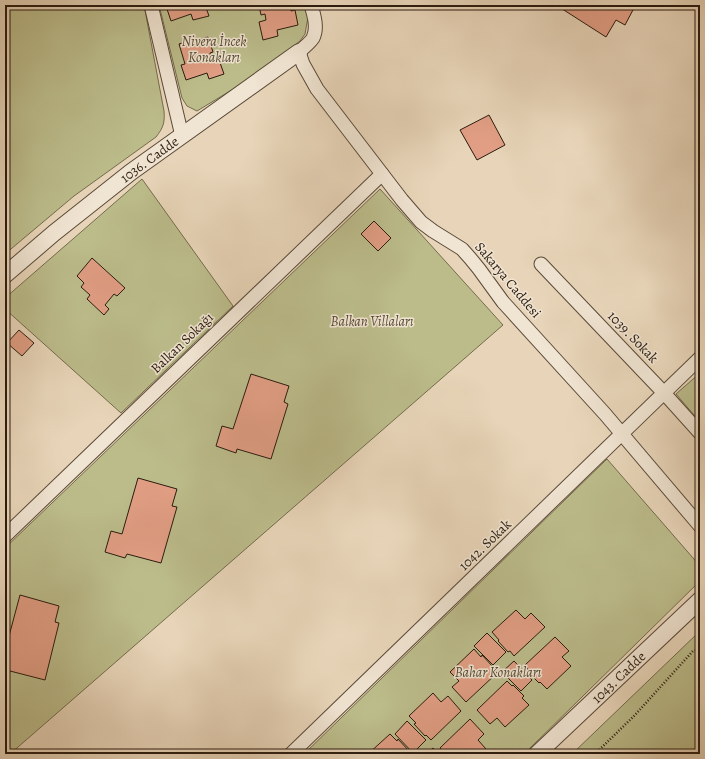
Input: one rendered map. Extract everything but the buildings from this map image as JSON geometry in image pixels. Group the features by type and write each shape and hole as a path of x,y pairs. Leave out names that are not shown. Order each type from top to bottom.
{"street":[{"path":"151,5 182,136"},
{"path":"299,52 312,39 315,28 311,5"},
{"name":"1036. Cadde","path":"5,275 54,233 131,172 299,52"},
{"name":"Sakarya Caddesi","path":"299,52 303,64 317,89 402,200 421,222 462,250 470,258 480,269 503,302 605,414 700,526"},
{"name":"Balkan Sokağı","path":"5,536 382,174"},
{"name":"1039. Sokak","path":"541,264 700,433"},
{"name":"1042. Sokak","path":"291,754 700,358"},
{"name":"1043. Cadde","path":"538,754 700,600"}],"path":[{"path":"594,754 636,715 693,651 700,649"}],"green space":[{"path":"5,5 144,5 164,111 164,122 156,137 74,196 5,254"},
{"name":"Nivera İncek Konakları","path":"159,5 305,5 308,17 305,34 300,41 240,85 197,111 187,106 182,98"},
{"path":"142,179 233,306 121,413 5,309 5,298"},
{"name":"Balkan Villaları","path":"380,189 503,325 10,754 5,754 5,548"},
{"path":"700,373 700,422 676,394"},
{"name":"Bahar Konakları","path":"607,459 700,566 700,581 524,754 304,754"},
{"path":"700,631 700,754 572,754"}]}
